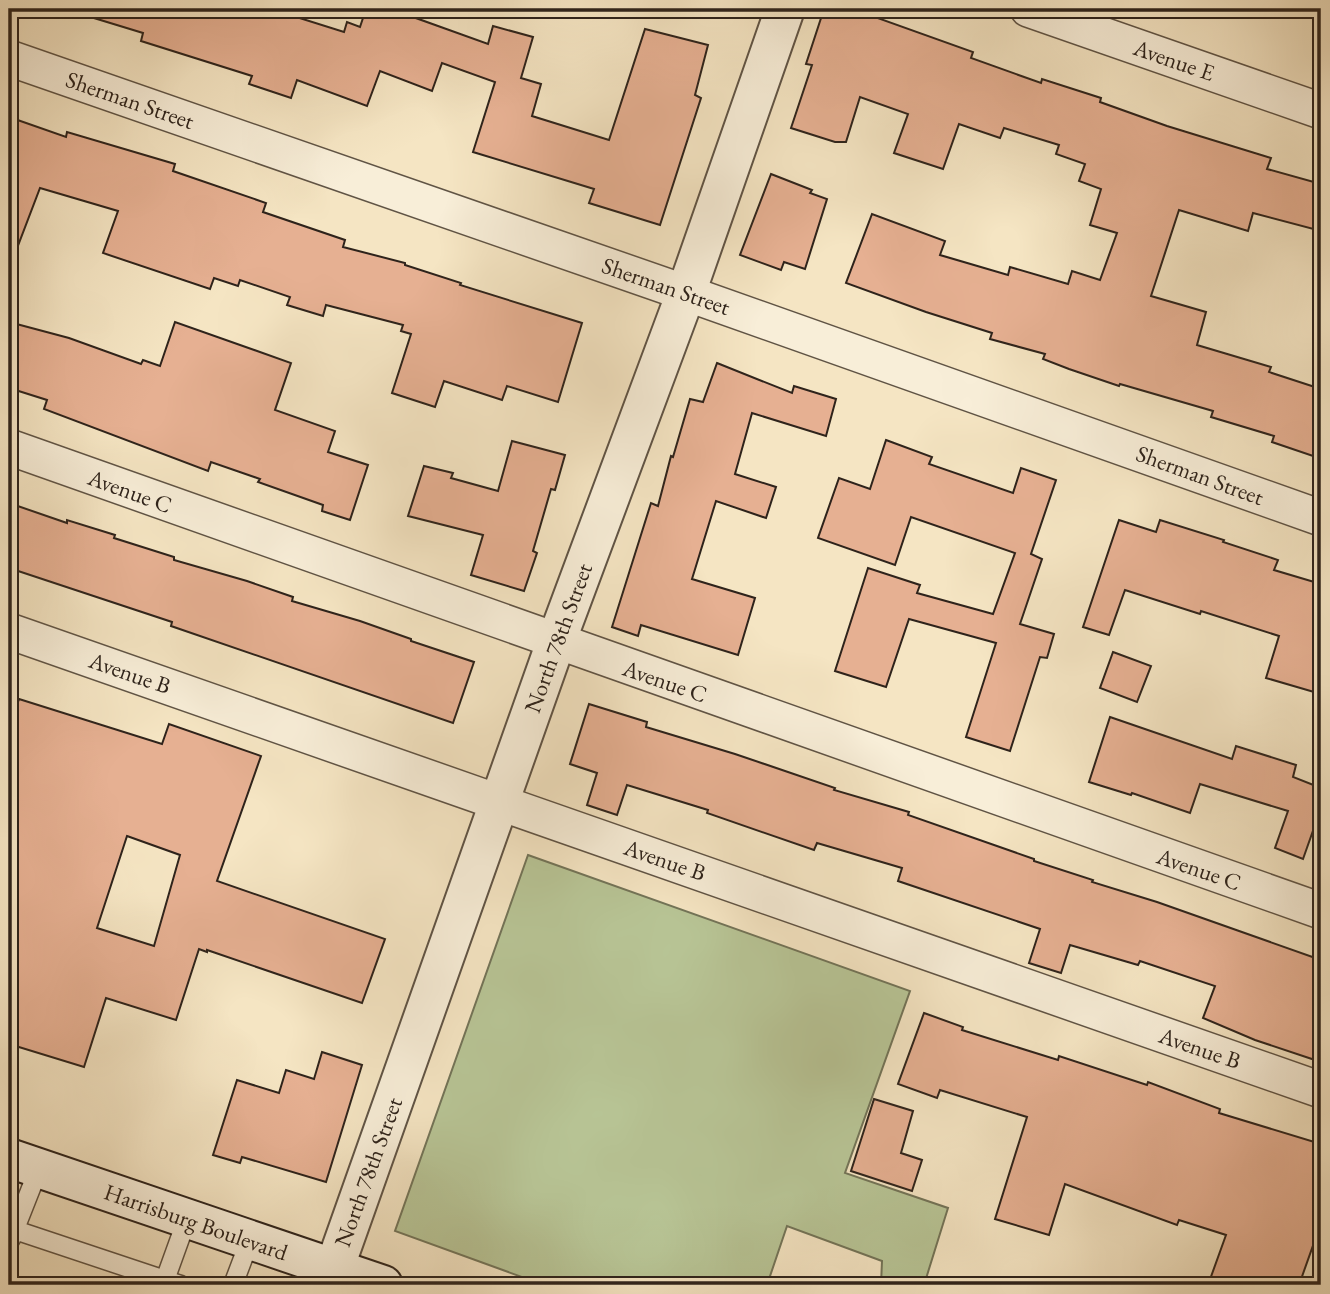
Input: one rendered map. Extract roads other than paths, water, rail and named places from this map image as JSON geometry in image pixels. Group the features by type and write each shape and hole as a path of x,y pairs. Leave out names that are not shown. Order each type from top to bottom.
{"street":[{"name":"North 78th Street","path":"331,1277 556,642 687,293 785,9"},
{"name":"Avenue E","path":"1028,9 1321,111"},
{"name":"Sherman Street","path":"9,58 687,293 1321,518"},
{"name":"Avenue C","path":"9,447 1321,911"},
{"name":"Avenue B","path":"9,631 1321,1090"},
{"name":"Harrisburg Boulevard","path":"24,1163 250,1240 331,1277 383,1285"}],"lane":[{"path":"24,1163 12,1236 170,1284 187,1219"},
{"path":"233,1285 250,1240"}]}
